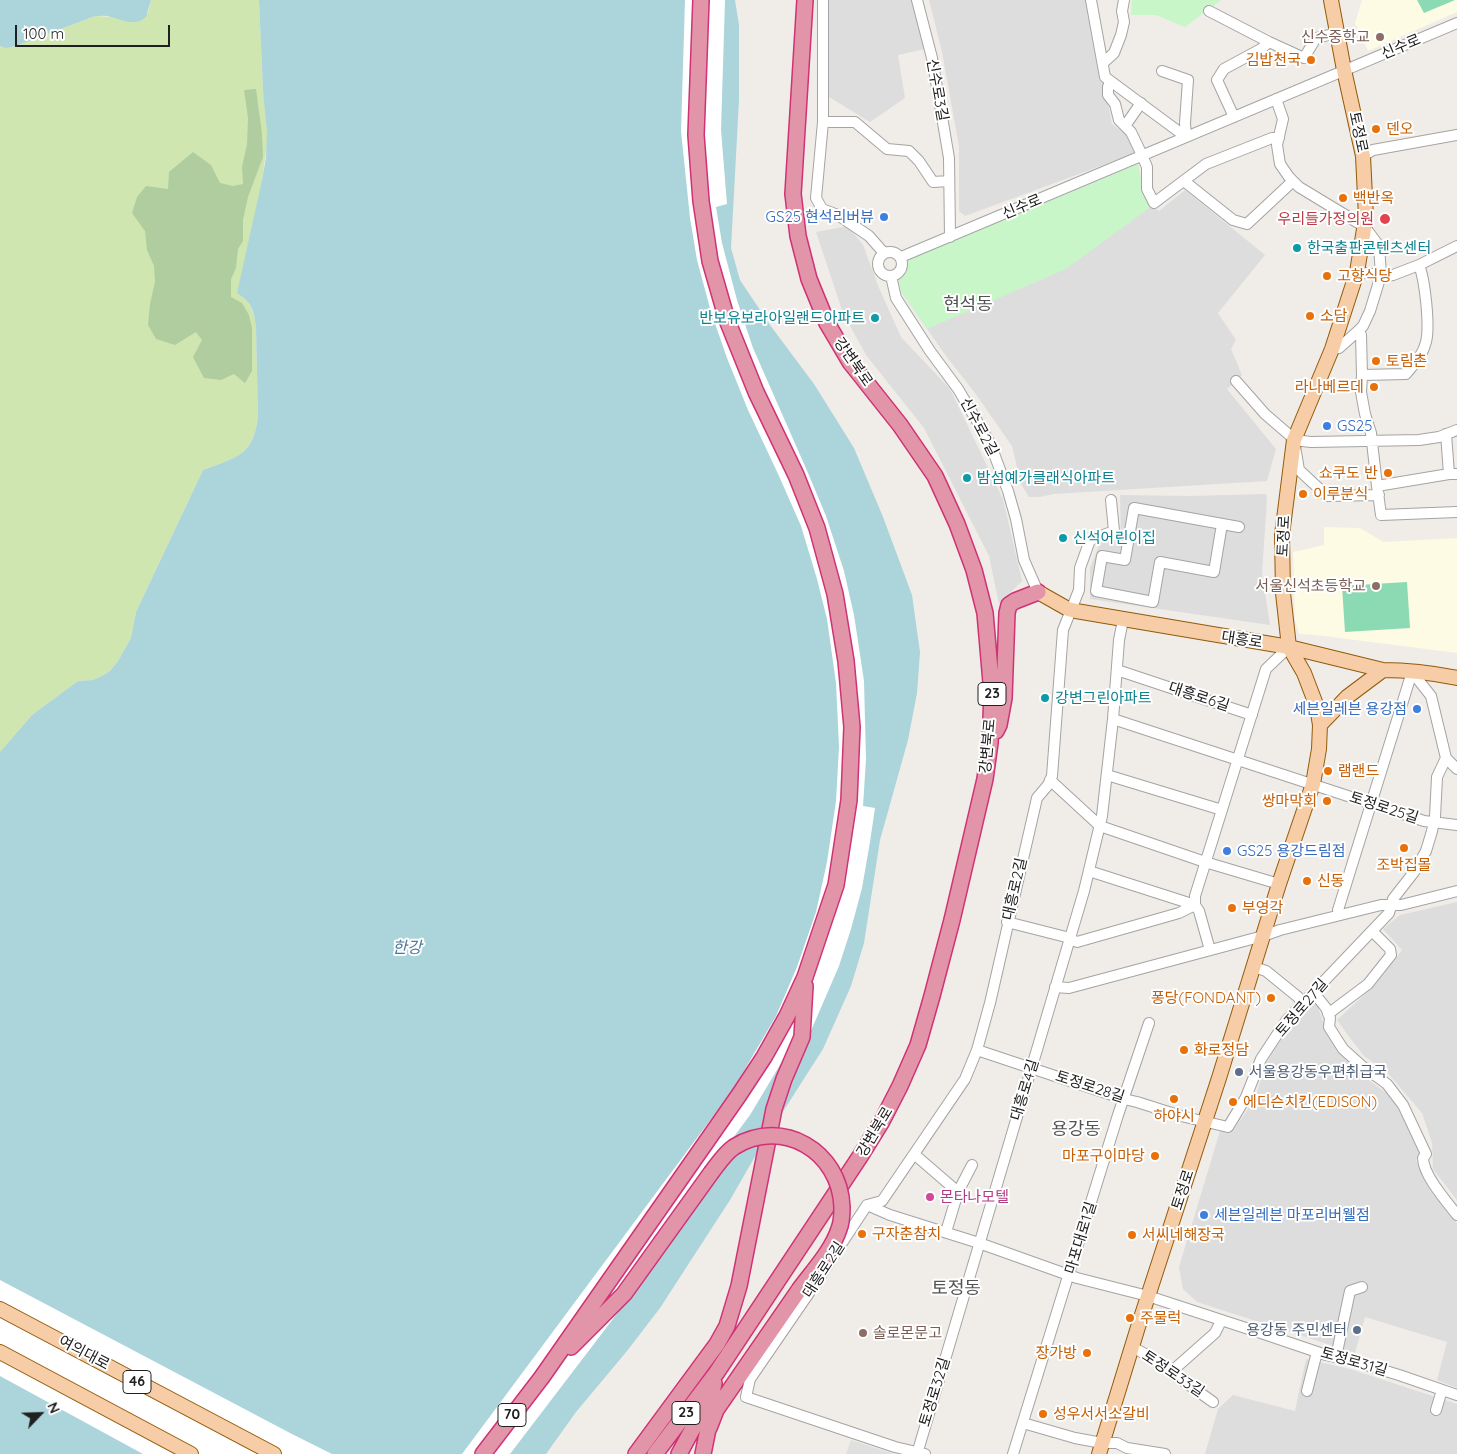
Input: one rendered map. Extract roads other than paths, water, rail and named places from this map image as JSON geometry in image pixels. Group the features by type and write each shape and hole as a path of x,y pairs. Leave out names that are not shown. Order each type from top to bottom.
{"highway":[{"path":"542,1377 764,1057 787,1016 805,977 836,885 849,800 852,726 846,661 835,594 817,528 796,475 756,392 727,320 710,261 701,202 696,135 701,0"},
{"name":"강변북로","path":"654,1454 716,1372 861,1155 882,1121 900,1086 918,1045 952,920 985,778 990,743 992,694 985,613 974,570 957,524 935,476 900,425 850,362 827,323 809,279 798,236 793,194 805,0"},
{"path":"990,743 999,725 1004,698 1007,613 1009,605 1038,592"},
{"path":"636,1454 717,1344 727,1326 739,1286 774,1109 784,1079 802,1037 805,977"},
{"path":"542,1377 624,1294 732,1148 760,1137 776,1136 802,1142 825,1160 838,1184 842,1198 840,1228 833,1244 716,1410 709,1428"},
{"path":"703,1454 709,1428 716,1372"},
{"name":"70","path":"483,1454 542,1377"},
{"path":"679,1454 712,1393"}],"main road":[{"name":"토정로","path":"1100,1449 1279,884 1313,784 1319,749 1320,725 1317,707 1304,673 1290,647 1283,593 1282,535 1294,440 1332,349 1356,272 1366,217 1363,156 1331,0"},
{"name":"대흥로","path":"1038,592 1072,610 1290,647 1383,670 1439,674 1457,678"},
{"path":"1320,725 1347,698 1383,670"},
{"name":"여의대로","path":"0,1309 274,1454"},
{"name":"46","path":"0,1352 191,1454"}],"street":[{"path":"823,0 823,122 816,198 822,209 838,215 869,236 884,253"},
{"name":"신수로3길","path":"917,0 934,67 949,158 950,237"},
{"path":"1091,0 1105,77 1186,137"},
{"path":"1102,63 1114,54 1121,35 1124,22 1122,11 1124,0"},
{"path":"1209,11 1304,58 1316,38 1337,32"},
{"name":"신수로","path":"900,257 1457,23"},
{"path":"1234,117 1217,80 1224,69 1261,49 1269,42"},
{"path":"1162,71 1188,80 1186,137"},
{"path":"1110,81 1108,94 1115,104 1119,120 1131,132 1142,155 1147,168 1147,188 1154,203 1206,164 1272,138 1279,138"},
{"path":"1276,99 1283,119 1277,145 1280,164 1299,187 1364,227 1379,246 1380,276 1370,311 1363,326 1339,348 1332,349"},
{"path":"1125,126 1141,103"},
{"path":"823,122 855,122 887,149 909,152 919,161 933,182 949,180"},
{"path":"1363,156 1373,150 1457,135"},
{"path":"1184,181 1233,220 1247,224 1293,181"},
{"path":"1356,272 1380,276 1393,275 1419,265 1457,246"},
{"path":"895,252 900,257 902,264 897,274 891,276 883,274 878,267 879,259 884,253 895,252"},
{"path":"1362,375 1406,374 1419,358 1426,341 1427,310 1422,272 1419,265"},
{"name":"신수로2길","path":"891,276 896,298 930,351 958,389 990,443 1014,512 1024,560 1038,592"},
{"path":"1358,331 1361,335 1361,392 1371,433 1381,515 1457,512"},
{"path":"1236,381 1265,414 1294,440 1311,442 1419,440 1439,437 1457,430"},
{"path":"1294,440 1299,470 1326,496 1378,490 1453,474 1446,434"},
{"path":"1072,610 1079,590 1080,568 1090,540 1114,531 1111,500"},
{"path":"1222,524 1214,572 1160,562 1153,602 1096,591 1102,556 1125,560 1134,508 1222,524 1239,528"},
{"name":"대흥로2길","path":"920,1453 895,1447 746,1397 750,1379 867,1205 882,1201 965,1079 977,1050 990,1003 1037,798 1048,785 1052,776 1063,630 1072,610"},
{"name":"대흥로4길","path":"980,1243 1070,938 1100,826 1123,620"},
{"path":"1210,950 1194,896 1266,669 1290,647"},
{"name":"대흥로6길","path":"1117,670 1252,715"},
{"path":"1412,672 1431,696 1446,758 1457,769"},
{"path":"1339,915 1338,910 1412,672"},
{"path":"1113,719 1313,784"},
{"name":"토정로27길","path":"1205,1121 1228,1127 1246,1098 1261,1059 1286,1021 1389,913 1393,899 1414,872 1426,851 1434,822 1437,777 1446,758"},
{"path":"1107,776 1222,810"},
{"path":"1050,780 1100,826 1205,862 1279,884"},
{"name":"토정로25길","path":"1313,784 1424,821 1457,825"},
{"path":"1089,870 1196,904"},
{"path":"1055,987 1069,988 1339,915 1381,905 1401,905 1457,891"},
{"path":"1008,922 1070,938 1076,942 1180,912 1196,904"},
{"path":"1328,1014 1368,984 1391,955 1390,949 1372,931"},
{"path":"1254,967 1266,971 1298,997 1303,1004"},
{"path":"1314,993 1326,1008 1330,1018 1329,1027 1343,1049 1387,1084 1403,1105 1426,1154 1422,1158 1423,1163 1436,1189 1457,1215"},
{"name":"마포대로1길","path":"1013,1454 1150,1023"},
{"name":"토정로28길","path":"977,1050 1124,1100 1205,1121"},
{"path":"914,1154 958,1192"},
{"path":"946,1232 958,1192 972,1165"},
{"path":"867,1205 890,1215 980,1243 1069,1275 1148,1296"},
{"name":"토정로32길","path":"920,1453 980,1243"},
{"path":"1336,1357 1350,1291 1362,1287"},
{"name":"토정로31길","path":"1148,1296 1316,1352 1399,1375 1457,1396"},
{"path":"1171,1372 1215,1333 1221,1321"},
{"name":"토정로33길","path":"1132,1347 1147,1355 1213,1402"},
{"path":"1307,1391 1316,1352"},
{"path":"1436,1410 1442,1390"},
{"path":"1023,1423 1076,1438 1100,1449 1117,1443 1127,1451 1165,1454"}],"water":[{"path":"0,0 151,0 146,17 137,22 129,22 107,16 95,16 16,46 6,48 0,46"},
{"name":"한강","path":"259,0 735,0 739,25 739,100 731,248 740,280 770,325 814,384 854,448 883,517 912,595 920,652 917,693 908,740 880,840 864,943 851,986 823,1049 761,1146 730,1200 660,1308 576,1412 546,1454 0,1454 0,752 32,715 78,681 93,680 102,676 110,671 118,661 131,638 136,612 203,470 241,454 252,440 256,430 258,417 256,327 249,303 237,293 266,158 267,131"}],"place":[{"name":"신수중학교","path":"1380,37"},
{"name":"김밥천국","path":"1311,60"},
{"name":"덴오","path":"1376,129"},
{"name":"백반옥","path":"1343,198"},
{"name":"GS25 현석리버뷰","path":"884,217"},
{"name":"우리들가정의원","path":"1385,219"},
{"name":"한국출판콘텐츠센터","path":"1297,248"},
{"name":"고향식당","path":"1327,276"},
{"name":"소담","path":"1310,316"},
{"name":"반보유보라아일랜드아파트","path":"875,318"},
{"name":"토림촌","path":"1376,361"},
{"name":"라나베르데","path":"1374,387"},
{"name":"GS25","path":"1327,426"},
{"name":"쇼쿠도 반","path":"1388,473"},
{"name":"밤섬예가클래식아파트","path":"967,478"},
{"name":"이루분식","path":"1303,494"},
{"name":"신석어린이집","path":"1063,538"},
{"name":"서울신석초등학교","path":"1376,586"},
{"name":"강변그린아파트","path":"1045,698"},
{"name":"세븐일레븐 용강점","path":"1417,709"},
{"name":"램랜드","path":"1328,771"},
{"name":"쌍마막회","path":"1327,801"},
{"name":"조박집몰","path":"1404,848"},
{"name":"GS25 용강드림점","path":"1227,851"},
{"name":"신동","path":"1307,881"},
{"name":"부영각","path":"1232,908"},
{"name":"퐁당(FONDANT)","path":"1271,998"},
{"name":"화로정담","path":"1184,1050"},
{"name":"서울용강동우편취급국","path":"1239,1072"},
{"name":"하야시","path":"1174,1099"},
{"name":"에디슨치킨(EDISON)","path":"1233,1102"},
{"name":"마포구이마당","path":"1155,1156"},
{"name":"몬타나모텔","path":"930,1197"},
{"name":"세븐일레븐 마포리버웰점","path":"1204,1215"},
{"name":"구자춘참치","path":"862,1234"},
{"name":"서씨네해장국","path":"1132,1235"},
{"name":"주물럭","path":"1130,1318"},
{"name":"용강동 주민센터","path":"1357,1330"},
{"name":"솔로몬문고","path":"863,1333"},
{"name":"장가방","path":"1087,1353"},
{"name":"성우서서소갈비","path":"1043,1414"}],"district":[{"name":"현석동","path":"968,305"},
{"name":"용강동","path":"1076,1130"},
{"name":"토정동","path":"956,1289"}]}
